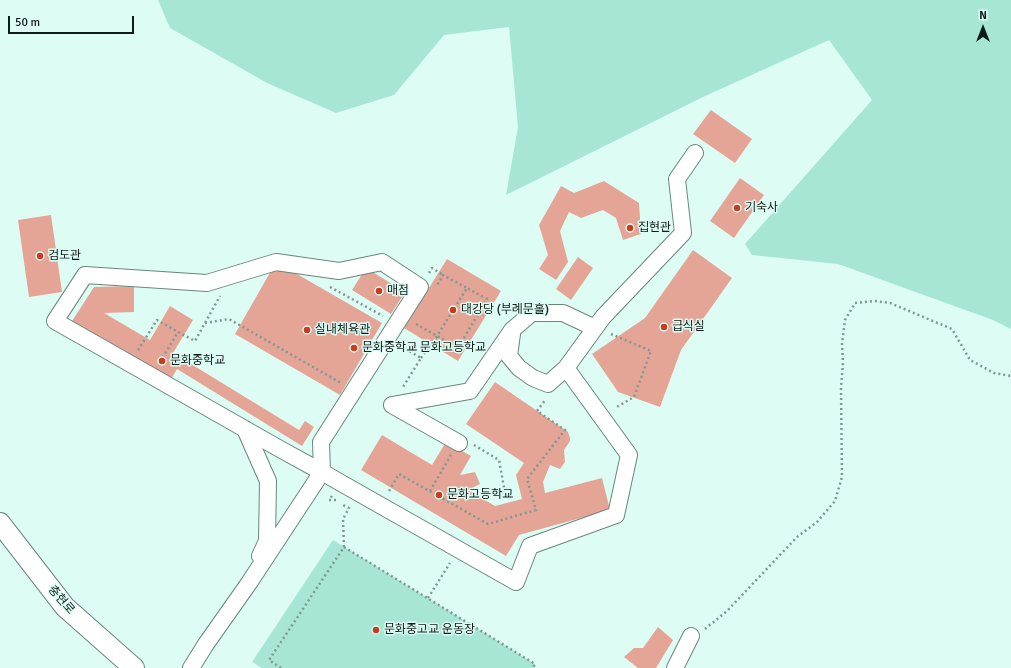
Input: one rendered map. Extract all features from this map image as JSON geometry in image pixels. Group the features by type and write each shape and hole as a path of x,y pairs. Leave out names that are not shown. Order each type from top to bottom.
{"street":[{"path":"512,330 509,356 519,368 533,378 548,384 566,368 603,317 683,233 677,180 695,153"},
{"path":"191,668 322,472 321,442 420,287 382,262 339,271 276,262 207,283 85,275 55,321 322,472 458,550 516,582 530,546 616,516 629,454 566,368"},
{"path":"459,443 392,404 470,391 512,330 532,313 563,313 595,328"},
{"path":"245,429 268,481 267,542 249,583"},
{"name":"충현로","path":"0,523 65,607 134,668"},
{"path":"675,668 691,636"}],"path":[{"path":"415,323 458,348 487,299 443,274 433,293"},
{"path":"138,350 157,320 195,341 231,276"},
{"path":"421,358 438,336 467,288"},
{"path":"691,636 704,629 727,611 797,537 817,522 835,501 842,477 842,343 845,320 855,303 874,301 890,303 952,329 970,360 994,373 1011,376"},
{"path":"205,323 229,319 354,390"},
{"path":"595,328 651,351 634,397 601,416"},
{"path":"159,362 178,332"},
{"path":"381,506 400,474 488,524 536,510 527,479 565,430 537,411 550,393"},
{"path":"430,491 462,438 499,460 505,493"},
{"path":"281,668 269,660 344,546 343,519 349,508 343,505 343,500 329,500 341,483"},
{"path":"344,546 535,664 533,668"},
{"path":"428,598 458,550"}],"green space":[{"path":"158,0 1011,0 1011,329 993,320 838,264 752,255 745,244 872,100 829,40 703,97 506,195 518,127 509,27 444,35 394,95 336,113 267,83 170,28"},
{"name":"문화중고교 운동장","path":"333,540 535,664 533,668 262,668 252,662"}],"building":[{"path":"711,110 752,139 735,163 693,134"},
{"name":"기숙사","path":"740,178 764,195 734,238 710,221"},
{"name":"집현관","path":"604,181 639,203 641,234 623,240 616,218 603,210 581,218 569,212 560,231 568,262 556,280 539,269 548,255 539,225 561,186 574,193"},
{"name":"검도관","path":"51,215 62,292 29,297 18,220"},
{"name":"급식실","path":"693,250 732,278 681,350 660,407 618,392 592,354 645,318"},
{"path":"578,257 593,268 571,300 556,289"},
{"name":"대강당 (부례문홀)","path":"447,259 501,291 458,361 404,328"},
{"name":"실내체육관","path":"276,262 382,323 340,395 235,334"},
{"name":"매점","path":"366,268 405,292 391,314 352,290"},
{"name":"문화중학교","path":"134,286 134,312 104,313 150,340 170,306 193,320 173,353 299,430 305,421 314,427 302,446 177,369 170,381 72,321 94,287"},
{"name":"문화고등학교","path":"495,382 568,432 570,441 564,450 565,462 560,469 550,465 543,482 545,493 602,478 610,510 519,535 506,556 361,470 382,435 432,465 446,442 471,456 460,475 475,472 480,484 468,490 495,506 522,499 516,475 524,463 466,424"},
{"path":"658,627 673,640 656,668 638,668 624,657 634,648 643,648"}],"place":[{"name":"기숙사","path":"737,208"},
{"name":"집현관","path":"630,228"},
{"name":"검도관","path":"40,256"},
{"name":"매점","path":"379,291"},
{"name":"대강당 (부례문홀)","path":"453,310"},
{"name":"급식실","path":"664,327"},
{"name":"실내체육관","path":"307,330"},
{"name":"문화중학교 문화고등학교","path":"354,348"},
{"name":"문화중학교","path":"162,361"},
{"name":"문화고등학교","path":"439,495"},
{"name":"문화중고교 운동장","path":"376,630"}]}
